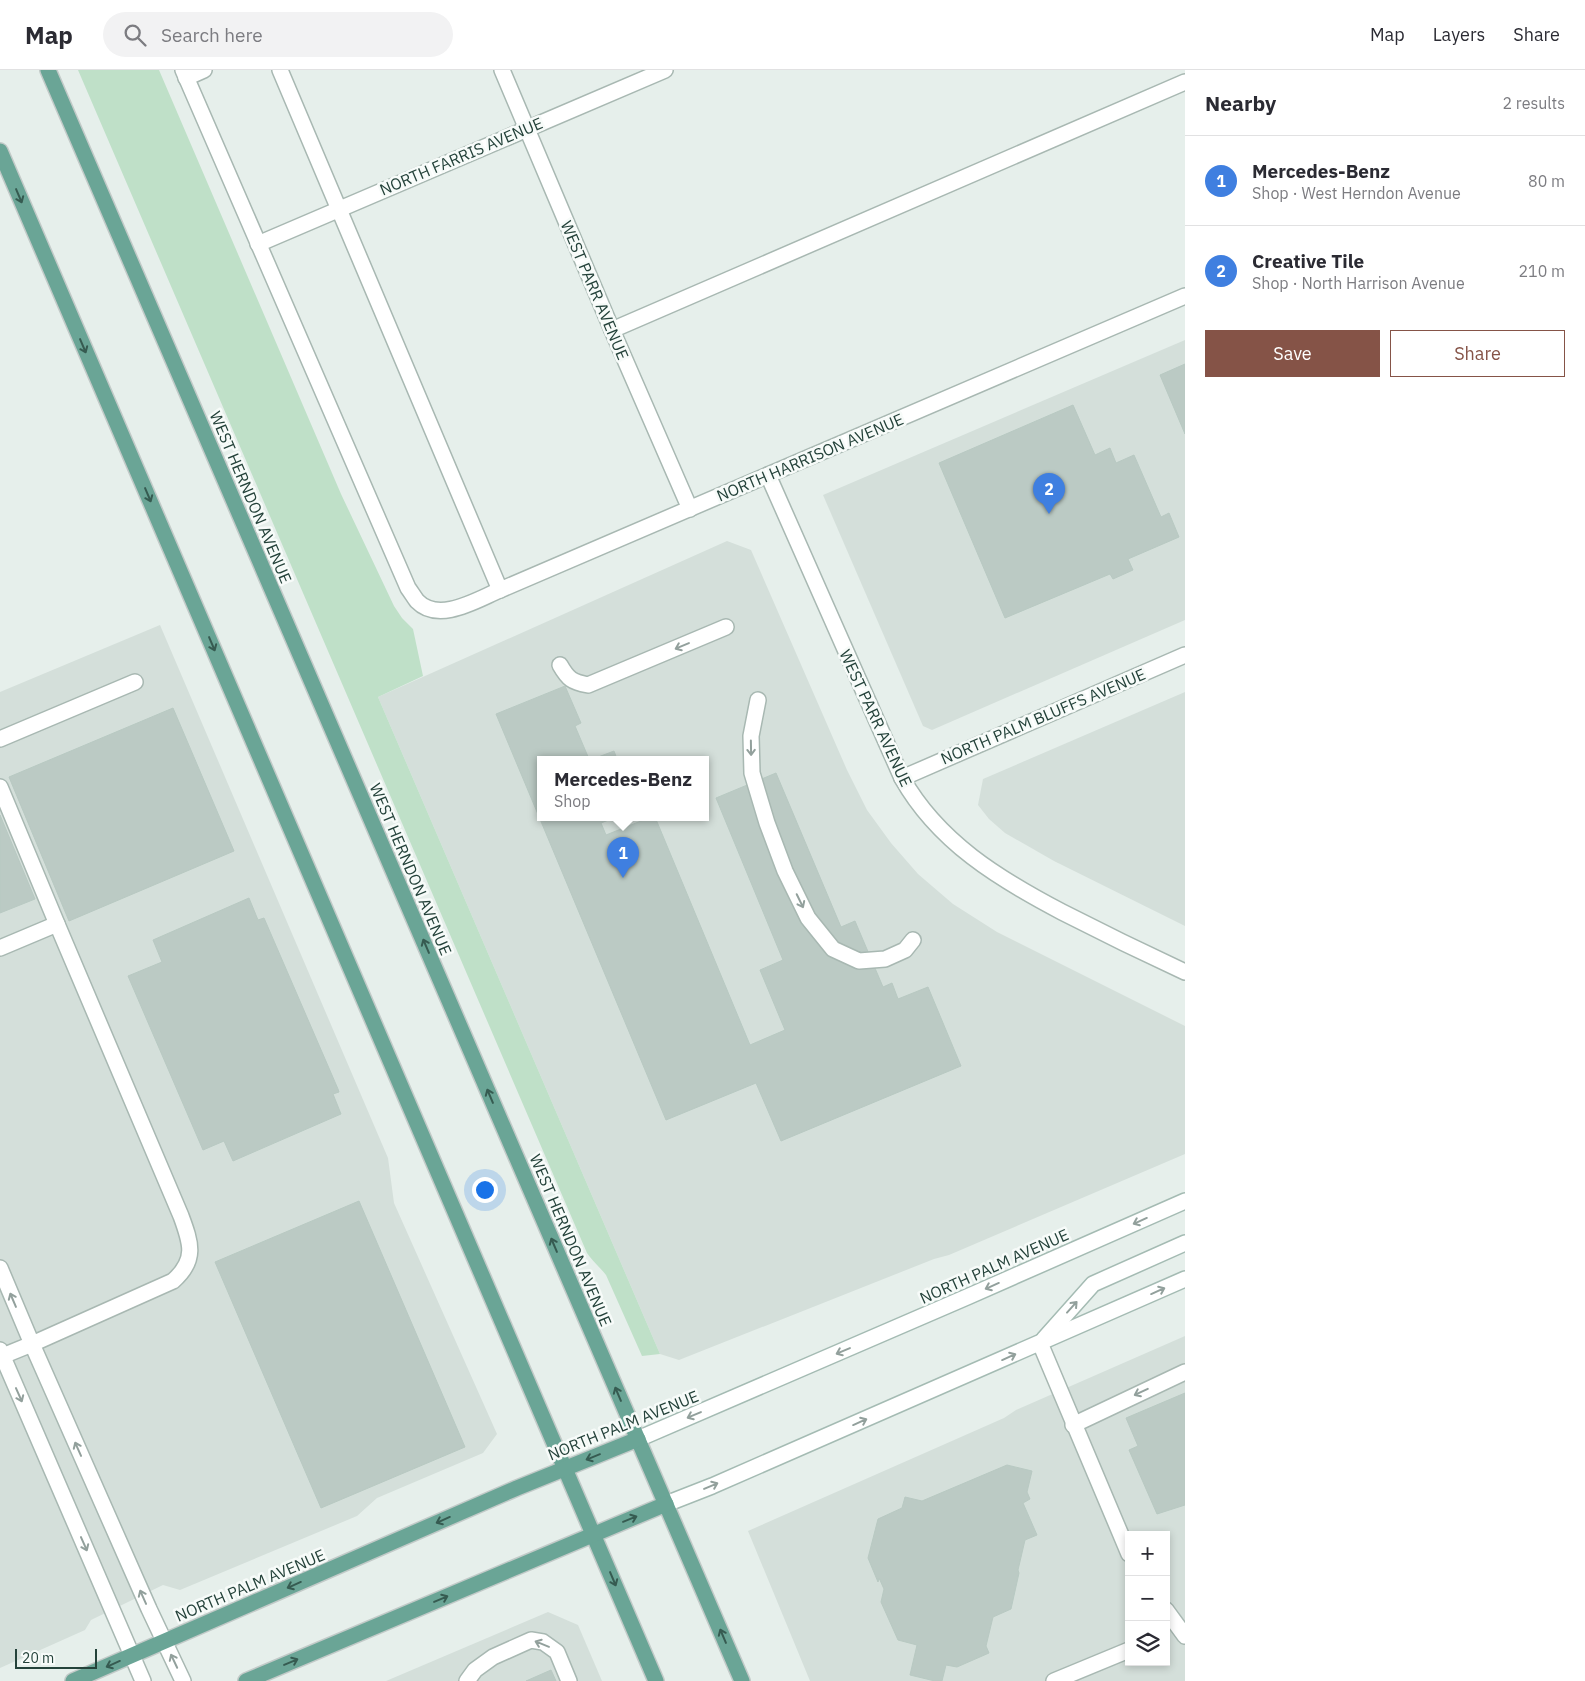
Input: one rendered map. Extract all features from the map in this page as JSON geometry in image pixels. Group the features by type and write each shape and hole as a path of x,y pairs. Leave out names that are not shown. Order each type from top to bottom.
{"main road":[{"name":"WEST HERNDON AVENUE","path":"48,70 742,1681"},
{"path":"0,152 566,1467 656,1681"},
{"name":"NORTH PALM AVENUE","path":"73,1681 566,1467 638,1439"},
{"path":"246,1681 666,1504"}],"street":[{"path":"204,70 184,74 258,244"},
{"path":"280,70 500,590"},
{"name":"WEST PARR AVENUE","path":"502,70 690,509"},
{"name":"NORTH FARRIS AVENUE","path":"258,244 665,70"},
{"path":"612,330 1185,82"},
{"name":"NORTH HARRISON AVENUE","path":"258,244 408,588 418,602 433,610 442,611 454,609 500,590 1185,296"},
{"name":"WEST PARR AVENUE","path":"768,475 902,778 910,793 938,827 955,844 986,868 1022,891 1083,923 1185,972"},
{"path":"560,665 568,678 588,685 726,627"},
{"name":"NORTH PALM BLUFFS AVENUE","path":"902,778 1185,655"},
{"path":"0,739 135,682"},
{"path":"758,700 751,736 752,773 767,823 785,871 808,918 832,949 859,961 885,959 905,950 913,940"},
{"path":"0,787 189,1236 189,1261 182,1273 173,1281 32,1344 1,1354 143,1681"},
{"path":"0,948 57,924"},
{"name":"NORTH PALM AVENUE","path":"638,1439 1185,1201"},
{"path":"1040,1343 1093,1284 1185,1243"},
{"path":"0,1268 148,1609 183,1681"},
{"path":"666,1504 712,1486 1185,1279"},
{"path":"1040,1343 1125,1545"},
{"path":"1073,1425 1185,1372"},
{"path":"1170,1619 1177,1634"},
{"path":"467,1681 475,1670 493,1657 531,1640 543,1642 557,1652 569,1681"},
{"path":"1054,1681 1125,1652"}],"shaded area":[{"path":"1185,340 1185,620 932,730 923,726 823,495"},
{"path":"727,541 751,550 847,770 867,810 891,843 918,874 953,904 997,932 1185,1026 1185,1154 949,1255 934,1259 679,1360 660,1354 378,697"},
{"path":"160,625 388,1158 394,1203 497,1434 483,1453 377,1498 357,1516 180,1590 163,1585 91,1620 85,1630 0,1668 0,692"},
{"path":"1185,692 1185,926 1054,861 1005,833 989,819 978,805 983,779"},
{"path":"1185,1336 1185,1681 810,1681 748,1531 1004,1418 1016,1410"},
{"path":"548,1612 578,1625 602,1681 386,1681"}],"green space":[{"path":"78,70 159,70 341,494 394,606 413,629 423,676 378,697 660,1354 642,1356 606,1275 587,1253"}],"building":[{"path":"1185,364 1185,434 1160,375"},
{"path":"1073,405 1095,455 1110,448 1116,463 1134,455 1161,517 1169,513 1179,537 1128,559 1133,570 1113,579 1110,574 1005,618 939,463"},
{"path":"565,686 581,723 575,726 588,756 537,756 537,812 496,714"},
{"path":"173,708 234,851 69,921 9,777"},
{"path":"614,751 616,756 601,756"},
{"path":"776,773 841,927 855,921 883,987 892,983 898,999 928,987 961,1066 781,1141 756,1083 666,1120 541,821 606,821 601,823 606,835 641,821 657,821 750,1045 785,1030 760,970 783,960 716,798"},
{"path":"0,815 35,899 0,913"},
{"path":"249,898 258,920 264,918 338,1089 339,1092 333,1094 341,1114 233,1161 224,1141 203,1150 128,976 162,962 153,940"},
{"path":"359,1201 465,1447 321,1508 215,1262"},
{"path":"1185,1393 1185,1505 1157,1514 1129,1450 1138,1446 1126,1418"},
{"path":"1007,1465 1032,1471 1027,1492 1030,1499 1023,1503 1037,1535 1025,1540 1011,1609 993,1617 986,1646 989,1653 957,1667 946,1665 942,1681 910,1675 917,1645 898,1640 881,1602 884,1589 879,1578 878,1582 868,1558 878,1519 902,1508 905,1497 922,1501"},
{"path":"551,1670 556,1681 526,1681"}],"place":[{"name":"Creative Tile","path":"1049,514"},
{"name":"Mercedes-Benz","path":"623,878"}]}
